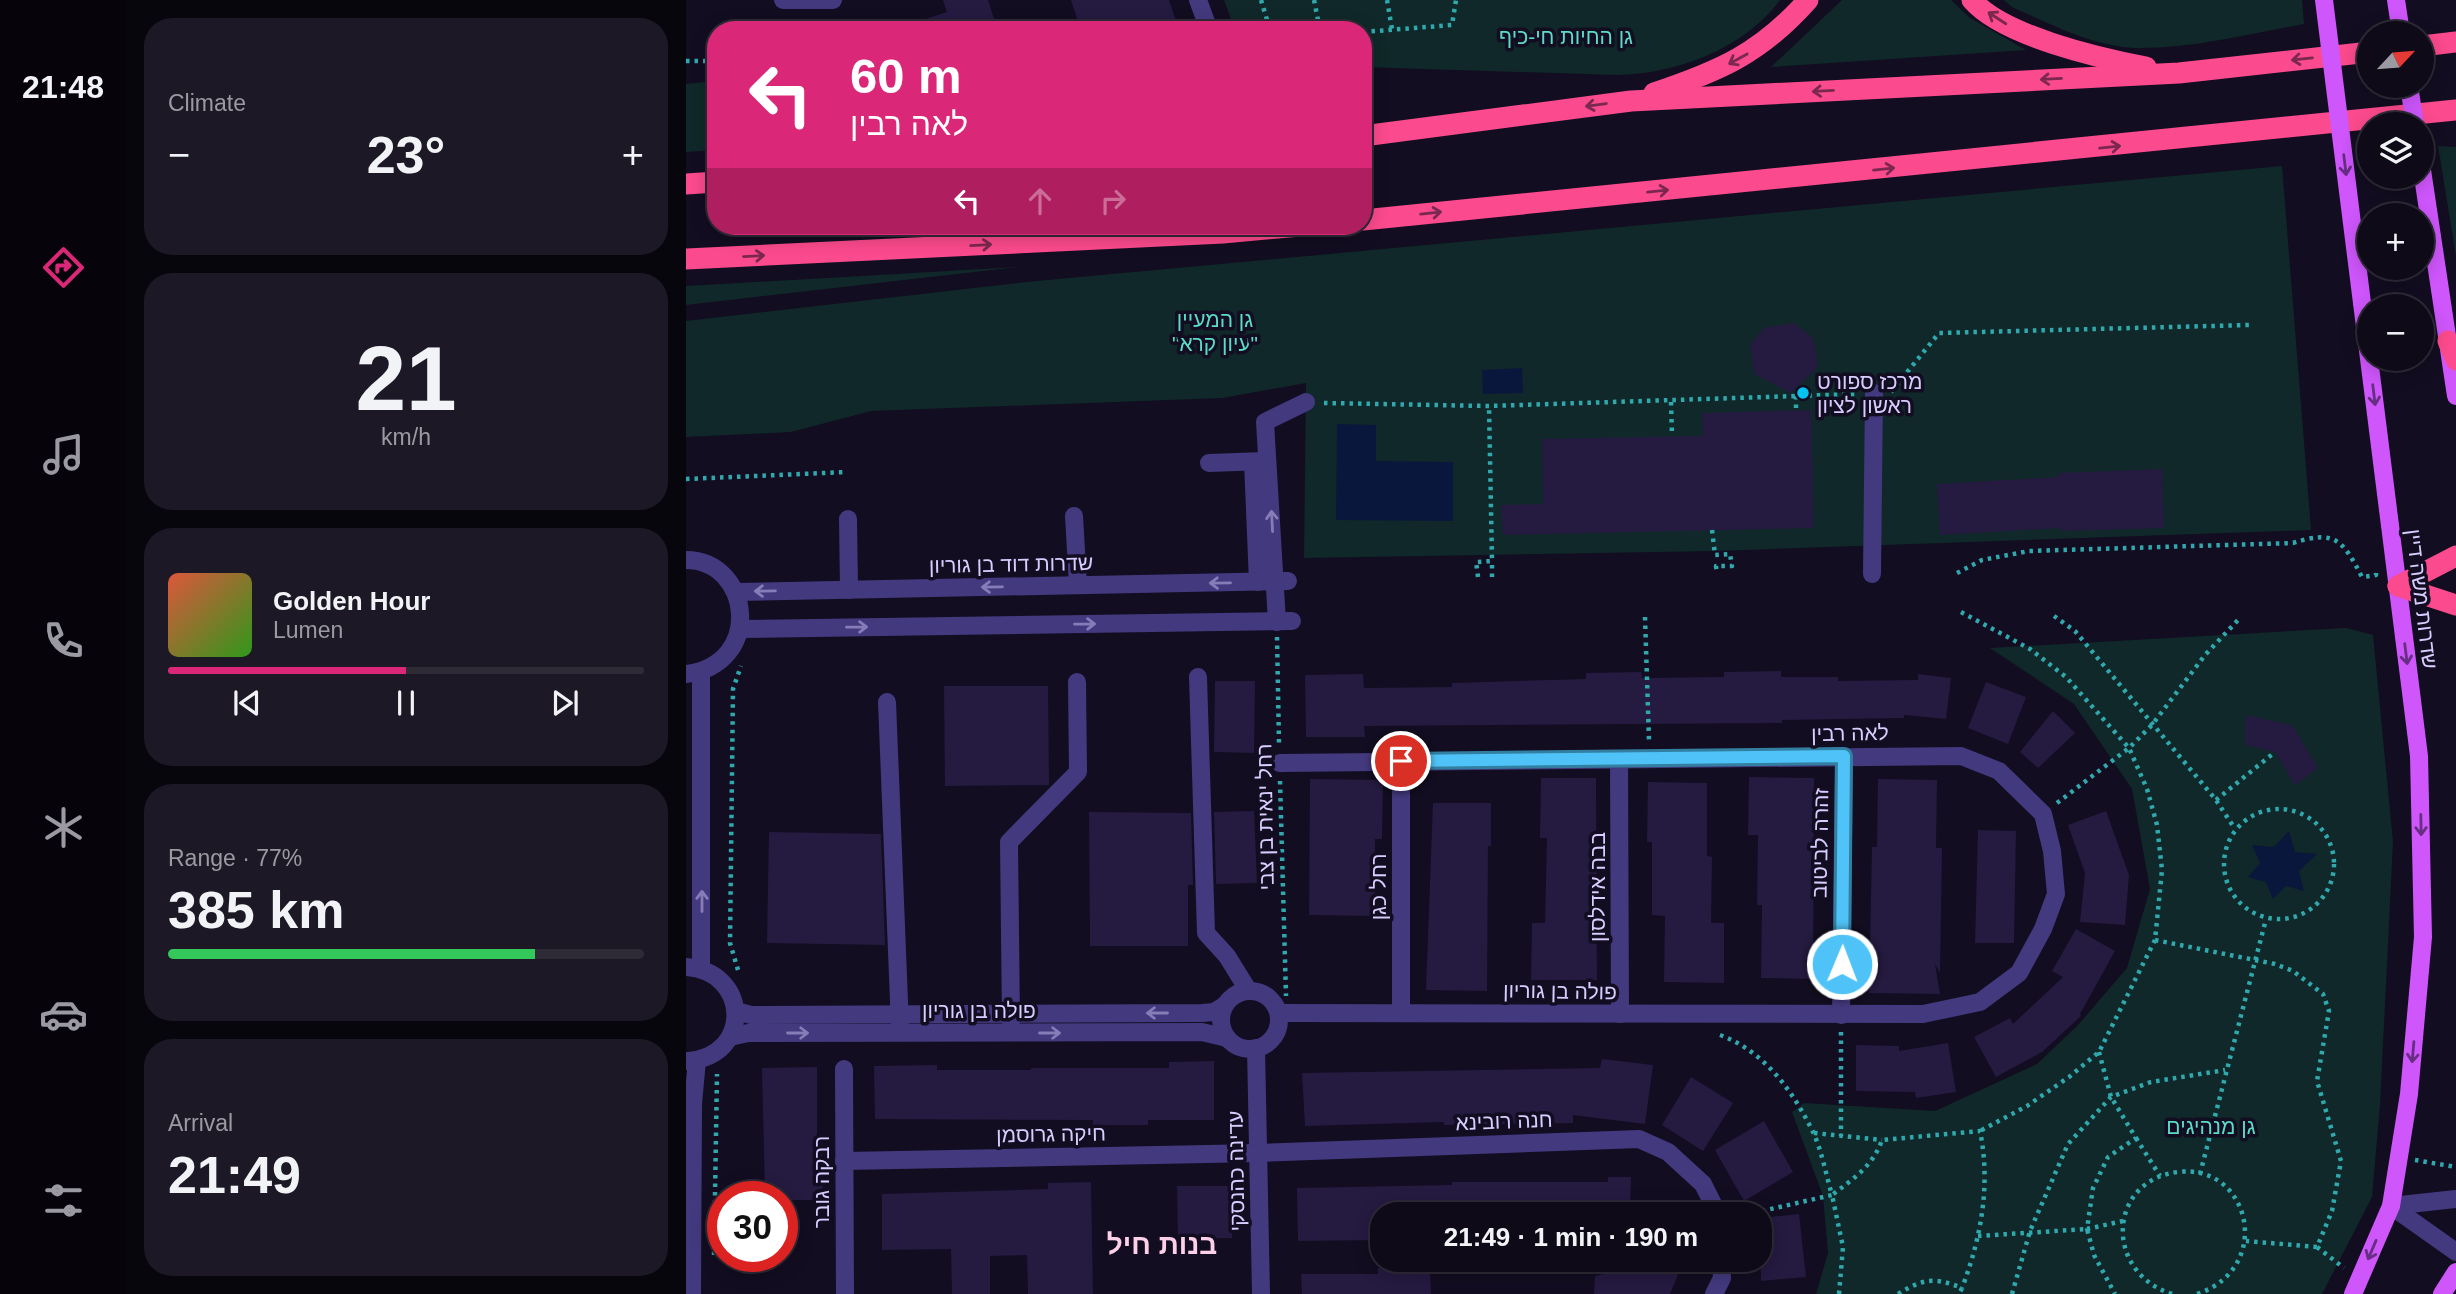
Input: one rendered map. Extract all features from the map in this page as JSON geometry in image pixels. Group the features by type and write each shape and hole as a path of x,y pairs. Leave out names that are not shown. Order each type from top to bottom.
{"highway":[{"path":"1630,101 1709,73 1745,56 1774,36 1808,0"},
{"path":"1972,0 2006,24 2055,44 2124,63 2179,73"},
{"path":"2434,45 2456,43"},
{"path":"1372,135 1630,101 2179,73 2357,53"},
{"path":"1372,219 2286,130 2456,110"},
{"path":"2434,126 2456,125"},
{"path":"2286,130 2357,127"},
{"path":"686,184 707,183"},
{"path":"686,259 1182,235"},
{"path":"2398,586 2456,556"},
{"path":"2398,586 2456,605"}],"main road":[{"name":"שדרות משה דיין","path":"2324,0 2419,756 2423,937 2409,1094 2391,1206 2356,1287"},
{"path":"2396,0 2399,21"},
{"path":"2425,189 2452,351 2456,396"},
{"path":"2442,1294 2456,1272"}],"street":[{"path":"783,0 833,0"},
{"path":"1198,0 1206,21"},
{"path":"1872,574 1874,393"},
{"path":"740,629 1285,622 1274,582 1261,461 1265,422 1306,402"},
{"path":"1209,463 1261,461"},
{"path":"1074,516 1078,585"},
{"path":"848,519 849,590"},
{"path":"686,560 708,565 729,582 741,609 740,629 734,646 720,662 694,673 694,968 714,975 725,985 733,997 736,1011 730,1037 721,1048 692,1060 692,1294"},
{"name":"שדרות דוד בן גוריון","path":"735,592 1274,582"},
{"path":"1198,677 1206,933 1243,977 1248,990"},
{"path":"1010,1033 1009,842 1078,772 1077,682"},
{"path":"887,702 900,1033"},
{"name":"זהרה לביטוב","path":"1841,1015 1844,756"},
{"name":"לאה רבין","path":"1280,763 1961,756 1999,771 2043,814"},
{"name":"בבה אידלסון","path":"1619,759 1620,1014"},
{"name":"רחל כגן","path":"1401,761 1401,1012"},
{"path":"1841,1015 1923,1014 1980,1002 2019,974 2043,929 2056,894 2052,850 2043,814"},
{"path":"1248,990 1267,997 1282,1012 1272,1039 1256,1048 1240,1048 1227,1038 1221,1023 1224,1006 1239,993 1248,990"},
{"name":"פולה בן גוריון","path":"736,1011 751,1015 1202,1013 1214,1012 1224,1006"},
{"name":"פולה בן גוריון","path":"1282,1012 1841,1015"},
{"path":"864,1014 865,1033"},
{"name":"פולה בן גוריון","path":"730,1037 748,1033 1202,1032 1227,1038"},
{"name":"עדינה כהנסקי","path":"1256,1048 1261,1294"},
{"name":"רבקה גובר","path":"844,1069 845,1294"},
{"name":"חנה רובינא","path":"1258,1153 1639,1139 1668,1152 1703,1184 1712,1202"},
{"name":"חיקה גרוסמן","path":"844,1161 1258,1153"},
{"path":"2391,1206 2456,1199"},
{"path":"2391,1206 2456,1252"},
{"path":"1714,1294 1721,1272"}],"path":[{"path":"1261,0 1267,21"},
{"path":"1314,0 1318,21"},
{"path":"1387,0 1392,29"},
{"path":"1372,31 1452,25 1455,0"},
{"path":"686,61 707,61"},
{"path":"1306,402 1489,406 1671,402 1893,392 1939,332 2249,325"},
{"path":"1796,396 1796,411"},
{"path":"1671,402 1672,436"},
{"path":"1489,406 1492,577"},
{"path":"686,479 847,472"},
{"path":"1713,530 1716,569 1732,566 1730,554 1715,555"},
{"path":"1957,573 1982,560 2029,551 2293,543 2314,536 2336,539 2348,551 2361,578 2376,575 2375,564"},
{"path":"1478,577 1476,562 1492,561"},
{"path":"1814,1133 1882,1140 1980,1131 2026,1106 2069,1077 2099,1052 2155,940 2162,870 2157,825 2147,789 2129,748 2066,677 2030,649 1961,612"},
{"path":"2054,615 2075,631 2216,800 2235,829"},
{"path":"1645,617 1650,758"},
{"path":"2043,814 2129,748 2152,725 2205,655 2239,619"},
{"name":"רחל ינאית בן צבי","path":"1282,1012 1280,763 1285,622"},
{"path":"740,979 730,943 733,689 744,659"},
{"path":"2216,800 2275,752"},
{"path":"2284,809 2301,813 2317,824 2331,847 2334,874 2328,891 2317,906 2302,916 2284,920 2266,919 2249,911 2235,899 2226,883 2223,864 2226,846 2235,829 2257,814 2284,809"},
{"path":"2200,1174 2266,919"},
{"path":"2155,940 2293,971 2323,994 2329,1011 2317,1081 2341,1160 2332,1211 2317,1247"},
{"path":"1841,1015 1841,1136"},
{"path":"1713,1032 1738,1041 1778,1074 1814,1133 1832,1195 1843,1247 1839,1294"},
{"path":"2099,1052 2110,1097 2160,1176"},
{"path":"716,1181 718,1070"},
{"path":"2012,1294 2030,1231 2068,1144 2110,1097 2151,1083 2225,1070"},
{"path":"1898,1294 1917,1282 1934,1279 1960,1291 1978,1236 1985,1196 1980,1131"},
{"path":"2115,1294 2094,1255 2087,1229 2093,1188 2108,1157 2136,1138"},
{"path":"1772,1209 1832,1195 1861,1173 1877,1155 1882,1140"},
{"path":"2399,1158 2456,1167"},
{"path":"2172,1294 2156,1292 2140,1277 2129,1261 2123,1242 2123,1222 2130,1202 2143,1187 2160,1176 2180,1172 2200,1174 2223,1186 2240,1206 2245,1223 2246,1241 2230,1276 2214,1288 2197,1294"},
{"path":"1978,1236 2087,1229 2123,1222"},
{"path":"2246,1241 2317,1247 2356,1287"}],"green space":[{"name":"גן החיות חי-כיף","path":"1224,0 1780,0 1748,32 1707,56 1662,70 1617,75 1372,67 1372,21 1232,21"},
{"path":"1842,0 1951,0 1970,18 2026,50 1771,67"},
{"path":"2004,0 2302,0 2304,24 2198,43 2134,48 2103,43 2072,33 2012,7"},
{"path":"707,82 707,151 686,152 686,84"},
{"path":"2438,146 2456,147 2456,256"},
{"name":"מרכז ספורט ראשון לציון","path":"2282,166 2311,530 1715,551 1304,558 1306,383 1222,398 871,411 791,432 686,437 686,321 1026,282"},
{"path":"1019,267 686,305 686,286"},
{"name":"גן מנהיגים","path":"2346,628 2373,635 2393,842 2380,1105 2372,1197 2322,1294 1816,1294 1828,1253 1823,1196 1792,1112 1804,1103 1935,1111 2037,1064 2078,1025 2127,968 2150,889 2132,789 2074,704 1990,648"}],"water":[{"path":"1522,368 1523,393 1483,394 1482,370"},
{"path":"1337,424 1376,425 1376,461 1453,462 1453,521 1336,520"},
{"path":"2289,831 2295,852 2317,854 2299,871 2304,891 2286,886 2273,899 2266,882 2248,877 2260,863 2252,845 2274,847"}],"building":[{"path":"943,0 988,0 995,21 920,21 947,12"},
{"path":"1071,0 1169,0 1176,21 1078,21"},
{"path":"1794,323 1814,339 1818,367 1791,393 1754,374 1750,344 1764,328"},
{"path":"1811,410 1814,528 1503,535 1501,505 1543,504 1542,439 1703,436 1702,413"},
{"path":"2162,469 2164,528 2060,531 2060,528 1940,535 1937,484 2058,477 2058,473"},
{"path":"1781,671 1781,677 1838,677 1838,681 1918,680 1918,674 1951,678 1946,719 1904,715 1904,718 1782,720 1782,723 1364,726 1365,737 1306,737 1305,675 1363,674 1364,688 1452,687 1452,683 1586,679 1586,673 1641,672 1642,678 1724,677 1724,672"},
{"path":"1215,681 1255,681 1254,753 1214,752"},
{"path":"1986,682 2026,697 2008,744 1968,728"},
{"path":"944,686 1048,686 1049,785 945,786"},
{"path":"2053,711 2075,733 2038,768 2020,752"},
{"path":"2246,715 2292,725 2318,768 2295,785 2275,752 2245,745"},
{"path":"1749,777 1814,778 1813,979 1761,978 1762,905 1757,905 1758,835 1748,835"},
{"path":"1541,778 1596,778 1597,980 1531,980 1532,923 1545,923 1547,838 1540,838"},
{"path":"1310,779 1383,780 1382,839 1375,839 1375,916 1309,915"},
{"path":"1878,779 1937,780 1936,848 1942,848 1940,973 1935,964 1940,994 1869,993 1872,847 1877,847"},
{"path":"1648,782 1707,783 1707,856 1712,857 1711,923 1724,923 1724,983 1664,982 1665,916 1652,915 1652,842 1647,842"},
{"path":"1433,803 1491,803 1487,991 1426,990"},
{"path":"1254,811 1257,883 1216,884 1214,812"},
{"path":"2106,811 2129,875 2125,925 2080,922 2085,873 2068,825"},
{"path":"1089,812 1191,813 1193,885 1188,885 1188,946 1090,946"},
{"path":"1978,830 2016,831 2014,943 1975,943"},
{"path":"769,832 881,834 885,945 767,943"},
{"path":"2076,929 2115,951 2081,1016 2042,1052 1996,1077 1974,1037 2010,1018 2013,1024 2063,977 2052,971"},
{"path":"1948,1043 1956,1092 1916,1098 1915,1092 1856,1091 1856,1045 1899,1046 1899,1051"},
{"path":"1602,1059 1653,1065 1645,1124 1573,1115 1573,1123 1444,1125 1444,1122 1305,1126 1302,1073 1600,1068"},
{"path":"1214,1061 1214,1120 1148,1120 1148,1125 1093,1125 1093,1120 875,1119 874,1066 937,1065 937,1070 1169,1068 1169,1062"},
{"path":"817,1067 817,1135 822,1135 823,1200 798,1200 798,1181 765,1181 762,1068"},
{"path":"1691,1077 1733,1103 1703,1151 1662,1125"},
{"path":"1764,1121 1793,1172 1744,1201 1715,1150"},
{"path":"1608,1177 1631,1177 1630,1202 1370,1202 1370,1240 1298,1241 1297,1188 1452,1185 1452,1182 1608,1182"},
{"path":"1091,1182 1093,1294 1028,1294 1027,1255 990,1256 990,1294 952,1294 951,1249 882,1250 882,1194 1048,1189 1048,1183"},
{"path":"1177,1186 1232,1186 1232,1238 1178,1239"},
{"path":"1799,1214 1806,1277 1761,1281 1761,1272 1772,1272 1772,1217"},
{"path":"1430,1272 1431,1294 1302,1294 1301,1274"},
{"path":"1612,1272 1675,1272 1678,1275 1670,1294 1594,1294 1595,1276"}],"place":[{"name":"מרכז ספורט ראשון לציון","path":"1803,393"}],"district":[{"name":"בנות חיל","path":"1162,1244"}],"route":[{"path":"1401,761 1844,756 1842,964"}],"park label":[{"name":"גן המעיין \"עיון קרא\"","path":"1215,331"}]}
